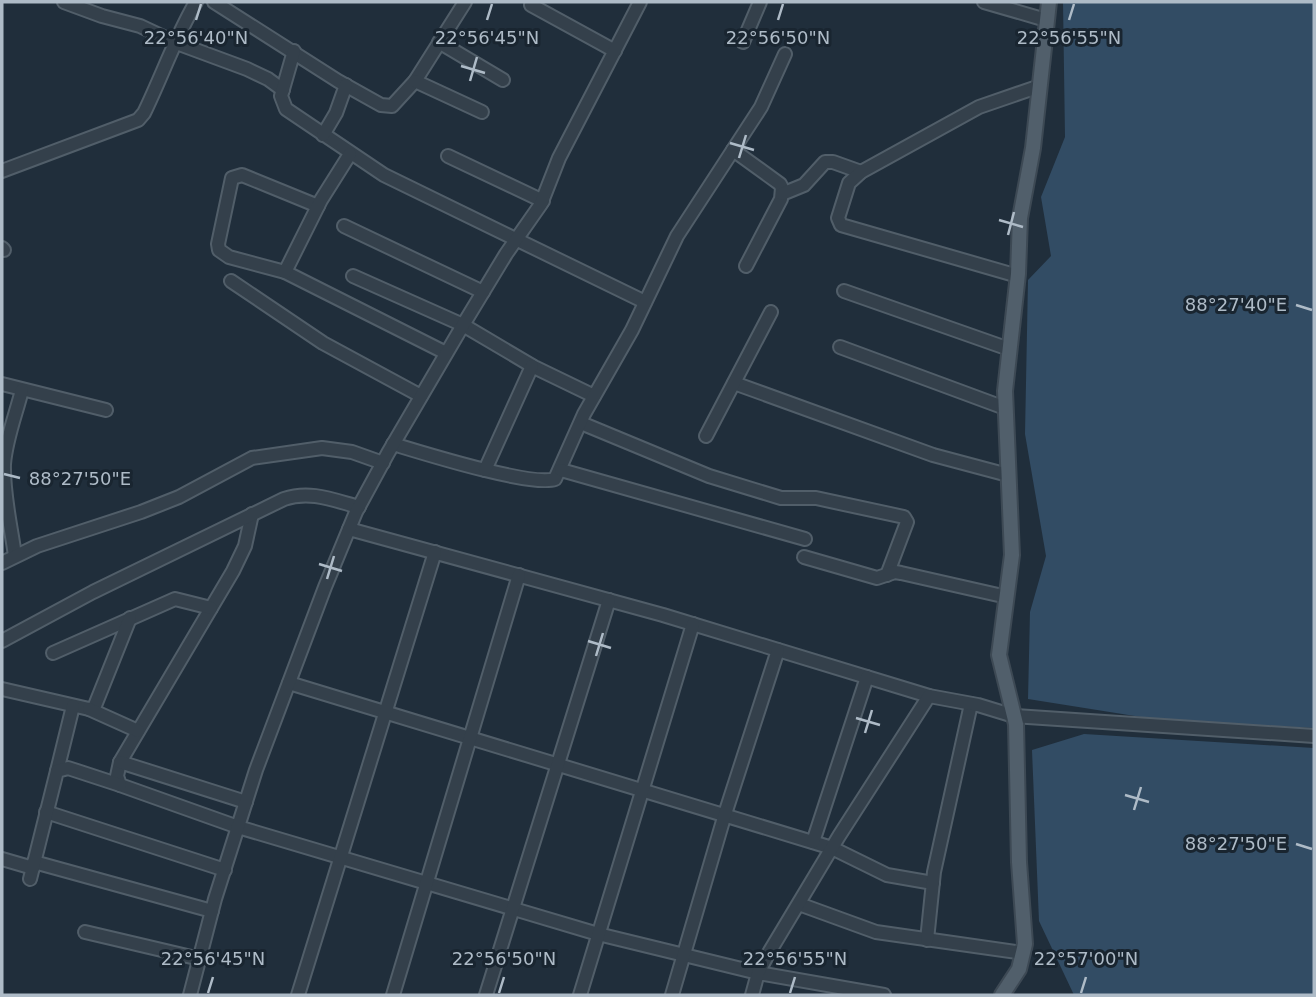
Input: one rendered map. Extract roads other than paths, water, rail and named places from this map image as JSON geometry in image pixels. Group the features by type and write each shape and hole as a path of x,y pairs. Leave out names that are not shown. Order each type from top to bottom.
{"main road":[{"path":"1002,995 1018,969 1025,944 1017,830 1018,748 1014,716 999,655 1012,555 1005,408 1018,276 1020,218 1033,148 1049,2"}],"street":[{"path":"64,2 140,26 174,42 247,69 283,90"},
{"path":"2,171 138,120 144,113 167,65 174,42 196,2"},
{"path":"214,2 346,85 381,104 392,106 415,81 465,2"},
{"path":"190,995 212,911 246,802 289,682 349,529 393,444 446,353 543,201 559,158 640,2"},
{"path":"743,42 760,2"},
{"path":"984,2 1046,20"},
{"path":"531,5 615,51"},
{"path":"439,42 503,80"},
{"path":"294,51 283,90 282,103 286,109 384,175 645,302"},
{"path":"393,444 485,470 555,480 594,396 688,217 761,107 785,54"},
{"path":"415,81 482,112"},
{"path":"323,135 336,113 346,85"},
{"path":"1018,276 841,225 838,218 849,183 861,172 979,107 1040,86"},
{"path":"733,150 780,184 782,194 746,266"},
{"path":"285,272 318,205 350,154"},
{"path":"448,156 543,201"},
{"path":"782,194 804,185 825,162 833,162 861,172"},
{"path":"318,205 242,175 232,178 219,250 229,257 285,272 446,353"},
{"path":"344,226 483,292"},
{"path":"353,276 463,325 532,366 594,396"},
{"path":"231,281 295,327 421,396"},
{"path":"844,291 1009,349"},
{"path":"706,436 771,312"},
{"path":"840,347 1005,408"},
{"path":"485,470 532,366"},
{"path":"734,383 933,454 1008,475"},
{"path":"2,384 106,411"},
{"path":"15,556 4,480 9,439 22,390"},
{"path":"581,423 709,476 781,498 816,498 904,517 907,522 887,575"},
{"path":"2,563 86,528 141,512 179,497 252,458 322,448 352,452 383,463"},
{"path":"561,470 805,540"},
{"path":"2,641 93,592 296,495 317,495 359,507"},
{"path":"120,785 117,776 120,762 233,571 244,546 252,514"},
{"path":"349,529 693,624 929,696 1014,716 1314,736"},
{"path":"298,995 435,552"},
{"path":"804,556 877,578 895,572 1007,597"},
{"path":"393,995 519,575"},
{"path":"53,653 175,599 211,607"},
{"path":"486,995 609,600"},
{"path":"89,709 96,706 130,618"},
{"path":"580,995 693,624"},
{"path":"672,995 725,814 778,650"},
{"path":"813,842 867,677"},
{"path":"289,682 832,848 877,872 933,883"},
{"path":"2,689 89,709 138,731"},
{"path":"750,993 758,973 832,848 929,696"},
{"path":"927,940 942,830 971,704"},
{"path":"32,870 73,706"},
{"path":"120,762 246,802"},
{"path":"57,771 64,768 238,827 598,934 758,973 884,995"},
{"path":"46,812 225,870"},
{"path":"2,859 32,870 212,911"},
{"path":"799,904 876,932 1023,953"},
{"path":"85,932 200,959"}],"water":[{"path":"1063,2 1314,2 1314,728 1160,720 1028,699 1030,612 1046,556 1025,434 1028,280 1051,256 1041,197 1065,137"},
{"path":"1084,734 1314,748 1314,995 1074,995 1039,921 1032,750"}]}
